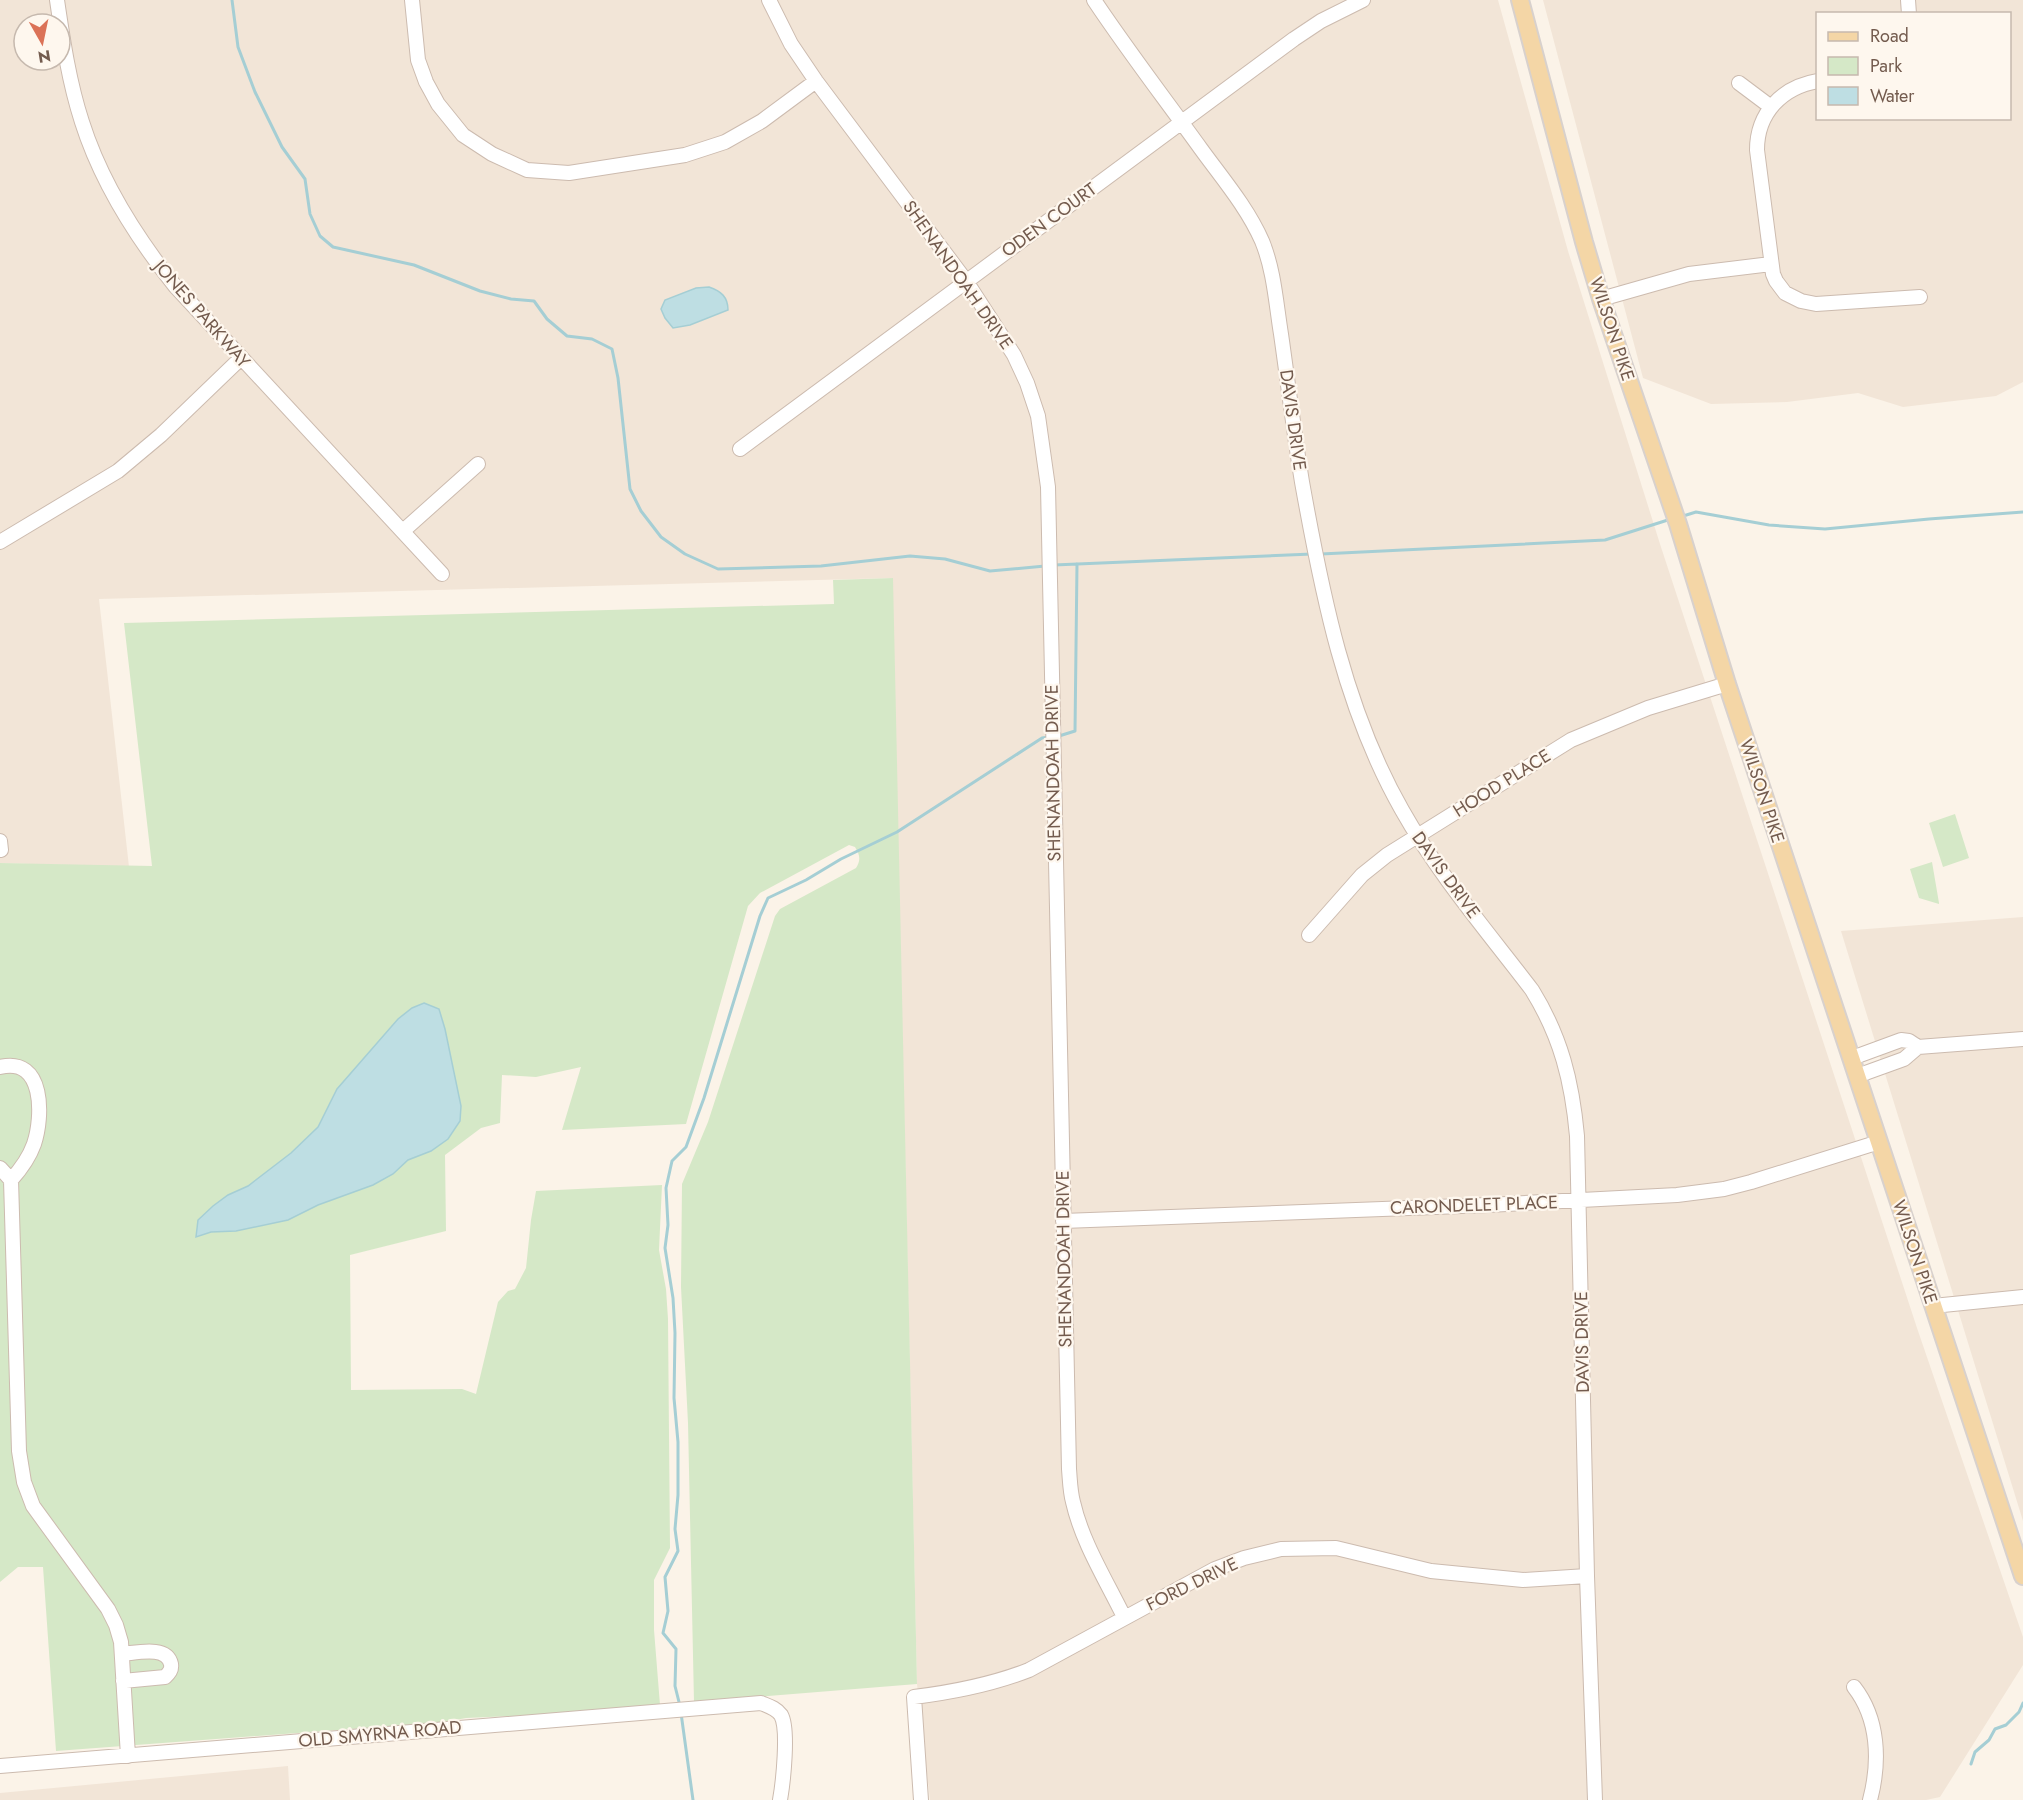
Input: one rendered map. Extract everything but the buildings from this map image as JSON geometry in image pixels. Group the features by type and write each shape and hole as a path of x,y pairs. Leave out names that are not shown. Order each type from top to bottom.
{"main road":[{"name":"WILSON PIKE","path":"1520,0 1601,298 1676,518 1727,684 2023,1576"}],"street":[{"name":"JONES PARKWAY","path":"57,0 71,85 82,124 118,203 146,249 175,286 442,574"},
{"path":"412,0 418,60 426,82 438,104 463,135 492,154 527,170 569,173 685,155 725,142 762,121 816,81"},
{"name":"SHENANDOAH DRIVE","path":"769,0 791,45 966,281 1014,355 1027,383 1038,416 1048,487 1068,1458 1072,1501 1087,1543 1124,1617"},
{"name":"DAVIS DRIVE","path":"1094,0 1240,202 1262,243 1273,278 1297,451 1316,554 1350,693 1382,771 1417,836 1445,877 1532,990 1558,1040 1567,1070 1574,1104 1578,1201 1595,1800"},
{"name":"ODEN COURT","path":"740,449 1294,39 1321,21 1363,0"},
{"path":"1816,81 1797,86 1782,96 1771,107 1760,126 1757,150 1774,278 1779,286 1792,297 1807,303 1920,297"},
{"path":"1739,83 1771,107"},
{"path":"1601,298 1689,274 1771,264"},
{"path":"0,542 118,471 161,435 241,358"},
{"path":"403,531 478,464"},
{"name":"HOOD PLACE","path":"1309,935 1362,875 1387,855 1571,740 1648,708 1727,684"},
{"path":"1857,1076 1904,1059 1918,1047 2023,1039"},
{"path":"1852,1058 1897,1041 1909,1041 1918,1047"},
{"path":"0,1067 12,1065 25,1070 34,1082 38,1095 39,1117 34,1143 23,1166 11,1180"},
{"name":"CARONDELET PLACE","path":"1063,1221 1578,1201 1677,1195 1724,1189 1879,1142"},
{"path":"0,1168 11,1180 22,1315 19,1451 27,1492 36,1511 108,1609 119,1633 128,1756"},
{"path":"1933,1306 2023,1297"},
{"name":"FORD DRIVE","path":"921,1800 914,1697 962,1691 1002,1681 1029,1670 1215,1569 1244,1558 1281,1549 1336,1548 1431,1571 1523,1580 1587,1576"},
{"path":"122,1654 160,1652 167,1657 171,1666 169,1673 162,1678 123,1681"},
{"path":"1854,1687 1866,1706 1874,1730 1876,1760 1870,1800"},
{"name":"OLD SMYRNA ROAD","path":"0,1766 761,1703 780,1714 784,1723 784,1774 780,1800"}],"shaded area":[{"path":"0,0 1498,0 1568,251 1660,544 1917,1328 2023,1637 2023,1665 1940,1797 1926,1800 930,1800 917,1684 892,578 99,599 129,867 0,863"},
{"path":"1543,0 2023,0 2023,382 1996,396 1903,407 1858,393 1787,402 1711,404 1643,378"},
{"path":"2023,917 2023,1521 1841,931"},
{"path":"288,1766 290,1800 0,1800 0,1793"}],"green space":[{"path":"893,578 917,1684 694,1702 688,1423 681,1287 682,1184 708,1122 775,916 780,909 856,868 859,855 855,847 849,845 760,893 748,906 686,1124 562,1130 581,1067 536,1077 502,1075 500,1123 481,1128 445,1155 446,1231 350,1255 351,1390 462,1389 476,1394 498,1302 508,1291 515,1289 526,1268 536,1191 662,1185 659,1250 666,1289 668,1319 670,1548 654,1580 654,1630 660,1705 56,1751 43,1567 18,1567 0,1582 0,863 152,866 124,623 834,604 833,580"},
{"path":"1955,814 1969,858 1943,867 1929,823"},
{"path":"1932,862 1939,904 1919,898 1910,869"}],"water":[{"path":"709,287 723,295 727,301 728,310 690,325 673,328 661,309 665,300 696,288"},
{"path":"424,1003 439,1009 461,1106 460,1121 448,1139 431,1151 408,1160 393,1174 373,1185 318,1205 288,1220 236,1231 211,1232 196,1237 198,1220 213,1206 228,1195 248,1186 291,1153 318,1127 337,1089 398,1019 412,1008"}],"waterway":[{"path":"232,0 238,47 255,92 282,147 305,179 310,214 320,236 333,247 414,265 480,291 511,299 534,301 547,319 567,336 592,339 612,349 618,378 630,489 641,511 661,537 685,554 718,569 821,566 910,556 945,559 990,571 1045,566"},
{"path":"1680,517 1696,512 1769,525 1825,529 2023,512"},
{"path":"1321,554 1605,540 1671,519"},
{"path":"1054,565 1312,554"},
{"path":"1059,736 1075,731 1077,564"},
{"path":"680,1706 675,1686 676,1649 663,1633 668,1611 665,1577 678,1551 675,1529 678,1495 678,1442 674,1398 675,1333 673,1298 665,1248 668,1225 666,1188 672,1161 686,1147 704,1098 760,916 768,898 897,832 1042,738 1049,737"},
{"path":"1971,1764 1975,1752 1989,1740 1995,1729 2006,1725 2019,1712 2023,1703"},
{"path":"681,1713 693,1800"}]}
